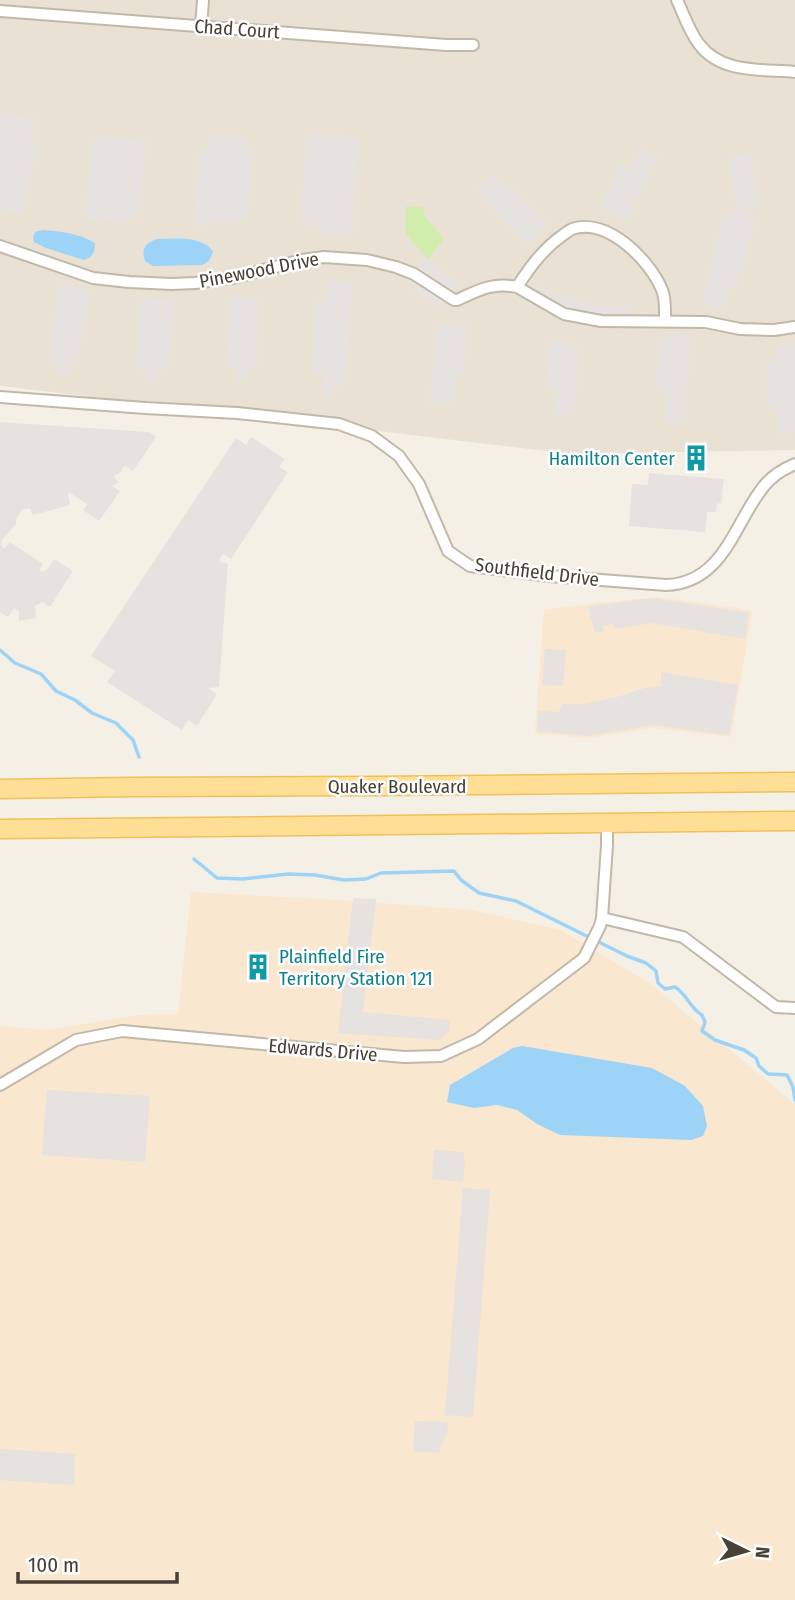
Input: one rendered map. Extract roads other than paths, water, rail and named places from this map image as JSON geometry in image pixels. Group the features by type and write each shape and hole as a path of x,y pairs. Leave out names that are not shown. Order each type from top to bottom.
{"main road":[{"name":"Quaker Boulevard","path":"0,789 795,782"},
{"name":"Quaker Boulevard","path":"0,829 795,821"}],"street":[{"path":"201,27 203,0"},
{"path":"677,0 693,35 709,55 720,62 745,68 795,72"},
{"name":"Chad Court","path":"0,11 473,45"},
{"path":"665,322 664,293 652,270 631,248 607,231 593,227 571,229 549,244 517,287 564,314 601,321 665,322 706,322 740,329 774,330 795,327"},
{"name":"Pinewood Drive","path":"0,246 93,278 129,282 195,283 237,277 302,260 337,257 396,267 414,274 454,300 485,287 517,287"},
{"name":"Southfield Drive","path":"0,397 237,413 339,424 372,436 401,459 419,484 448,551 470,566 549,576 666,584 678,584 692,579 716,562 727,549 765,484 783,469 795,464"},
{"name":"Edwards Drive","path":"0,1085 76,1040 122,1031 404,1057 442,1056 478,1039 584,958 601,922 607,823"},
{"path":"601,922 683,937 776,1007 795,1007"}],"water":[{"path":"43,230 89,240 95,243 94,252 84,260 46,248 34,242 33,237 35,232"},
{"path":"157,239 194,240 213,251 209,260 202,265 153,266 145,261 144,250 150,242"},
{"path":"522,1046 652,1068 685,1086 703,1106 707,1126 703,1136 691,1140 560,1135 517,1110 497,1105 474,1108 447,1102 450,1085 513,1048"}],"waterway":[{"path":"0,650 15,663 41,674 56,691 75,700 92,713 116,723 133,740 139,757"},
{"path":"194,859 217,878 243,879 288,874 344,880 366,879 381,873 454,871 461,880 479,893 516,901 646,963 656,971 658,983 665,989 675,987 702,1015 705,1022 702,1031 715,1040 744,1050 756,1058 759,1066 768,1074 787,1075 795,1100"}],"place":[{"name":"Hamilton Center","path":"696,458"},
{"name":"Plainfield Fire Territory Station 121","path":"258,967"}]}
